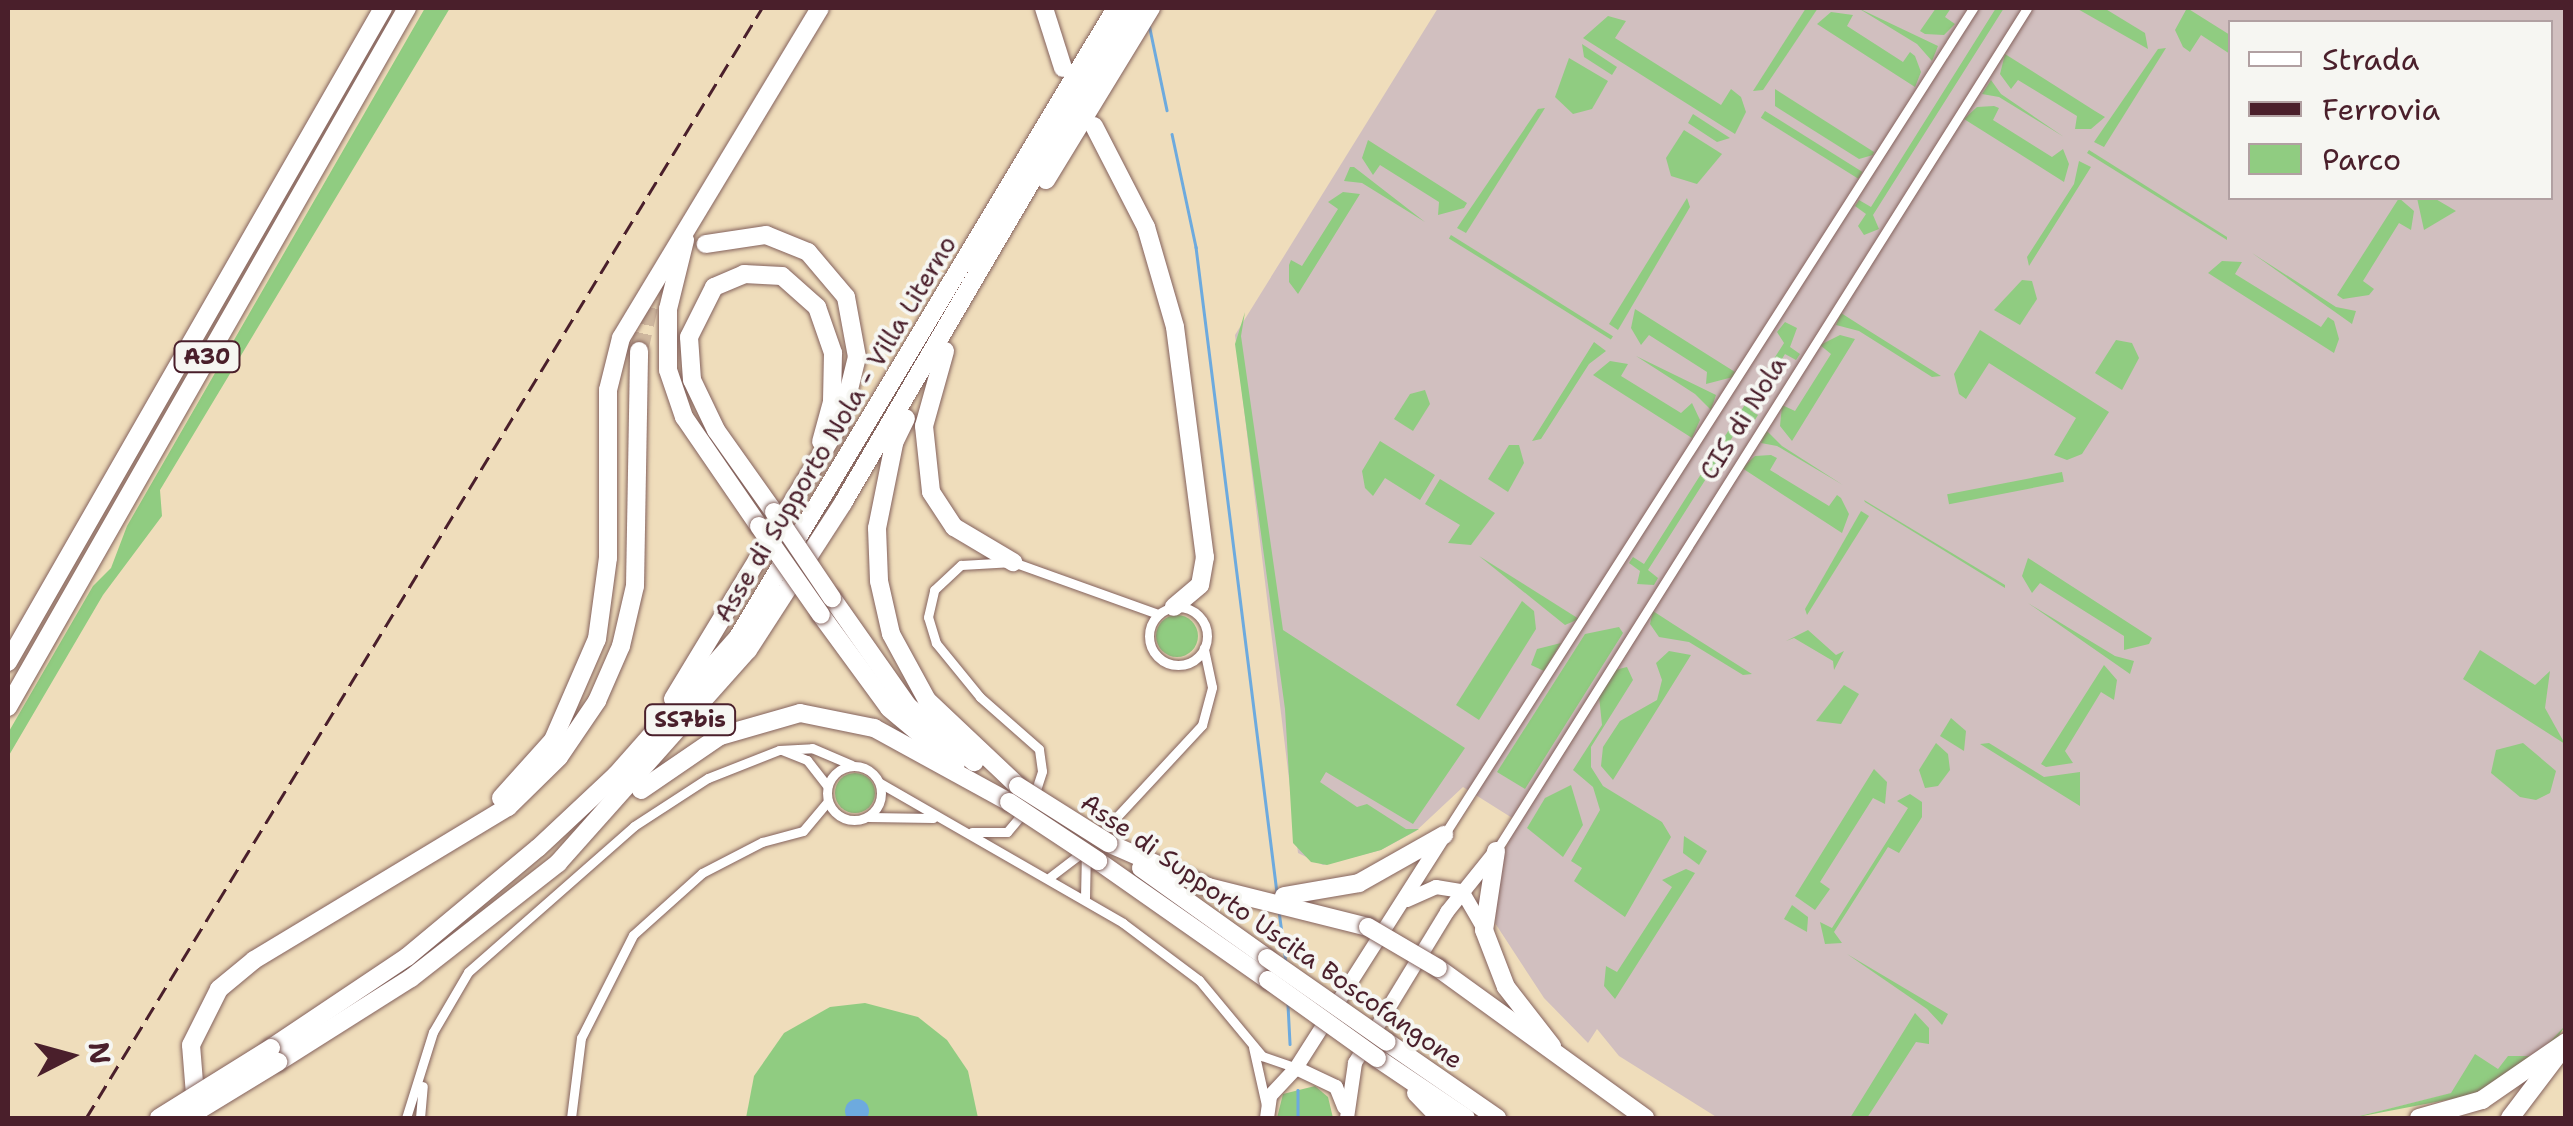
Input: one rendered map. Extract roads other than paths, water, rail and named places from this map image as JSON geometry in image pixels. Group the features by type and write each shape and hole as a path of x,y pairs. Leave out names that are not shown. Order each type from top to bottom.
{"highway":[{"name":"A30","path":"8,662 382,8"},
{"name":"A30","path":"8,707 407,8"},
{"path":"466,834 553,740 591,663 606,582 606,423 613,364 642,297 820,8"},
{"path":"1044,8 1062,68"},
{"name":"Asse di Supporto Nola - Villa Literno","path":"159,1118 410,978 558,863 748,650 924,365 1133,8"},
{"path":"891,449 945,351 1151,8"},
{"name":"Asse di Supporto Nola - Villa Literno","path":"186,1118 407,957 616,775 770,592 1115,10"},
{"path":"1094,126 1153,243 1175,327 1205,557 1200,585 1166,611"},
{"path":"691,221 668,309 668,370 684,417 821,615 906,726 1014,794"},
{"path":"616,775 698,661 841,422 856,376 856,336 846,297 826,267 794,244 747,234 706,244"},
{"path":"812,465 832,402 829,331 806,291 782,276 730,278 702,300 687,356 700,402 832,598 927,726 1014,794"},
{"path":"198,1118 191,1045 219,988 254,960 508,808 559,757 597,701 622,646 638,544 638,351"},
{"path":"945,351 924,426 931,492 954,526 1013,562"},
{"path":"924,365 891,449 876,540 891,634 927,700 1014,794"},
{"path":"558,863 683,757 746,724 786,715 826,714 874,728 1014,794"},
{"name":"Asse di Supporto Uscita Boscofangone","path":"1014,794 1108,844 1267,958 1382,1050 1395,1071 1466,1118"},
{"name":"Asse di Supporto Uscita Boscofangone","path":"1014,794 1092,855 1268,980 1496,1118"},
{"path":"1295,901 1380,875 1444,835"},
{"path":"1108,844 1208,887 1295,901 1368,927 1438,968 1572,1069 1645,1118"},
{"path":"1496,851 1484,930 1506,986 1572,1069"},
{"path":"2418,1118 2482,1100 2566,1043"},
{"path":"2510,1118 2566,1043"},
{"path":"1395,1071 1440,1118"}],"street":[{"name":"CIS di Nola","path":"1444,835 1973,8"},
{"name":"CIS di Nola","path":"1496,851 2027,8"},
{"path":"972,832 1012,829 1036,793 1042,760 1033,740 948,660 932,631 929,603 942,579 962,565 1013,562 1166,611 1191,610 1203,622 1212,687 1202,725 1092,855 1080,877 1084,898"},
{"path":"1166,611 1149,638 1163,660 1190,662 1204,648"},
{"path":"406,1118 448,999 494,945 659,808 708,778 779,750 812,748 869,770 880,783 1084,898 1199,980 1270,1062 1296,1068 1336,1087 1347,1118"},
{"path":"779,750 806,760 827,786"},
{"path":"571,1118 580,1038 633,936 702,872 762,842 804,831 828,802 827,786 836,771 852,765"},
{"path":"866,817 878,806 880,783"},
{"path":"828,802 848,820 943,820"},
{"path":"1267,1114 1444,835"},
{"path":"1347,1118 1355,1063 1462,891 1496,851"},
{"path":"1050,877 1092,855"},
{"path":"1403,902 1436,887 1462,891"},
{"path":"1462,891 1484,930"},
{"path":"1252,1044 1267,1114"},
{"path":"420,1118 424,1068"}],"water":[{"path":"857,1099 869,1111 857,1123 845,1111"}],"waterway":[{"path":"1149,24 1167,110"},
{"path":"1172,134 1196,247 1277,893"},
{"path":"1279,911 1286,963"},
{"path":"1288,1005 1290,1044"},
{"path":"1298,1090 1298,1118"}],"tunnel":[{"path":"639,351 651,298"}],"railway":[{"path":"86,1118 762,8"}]}
